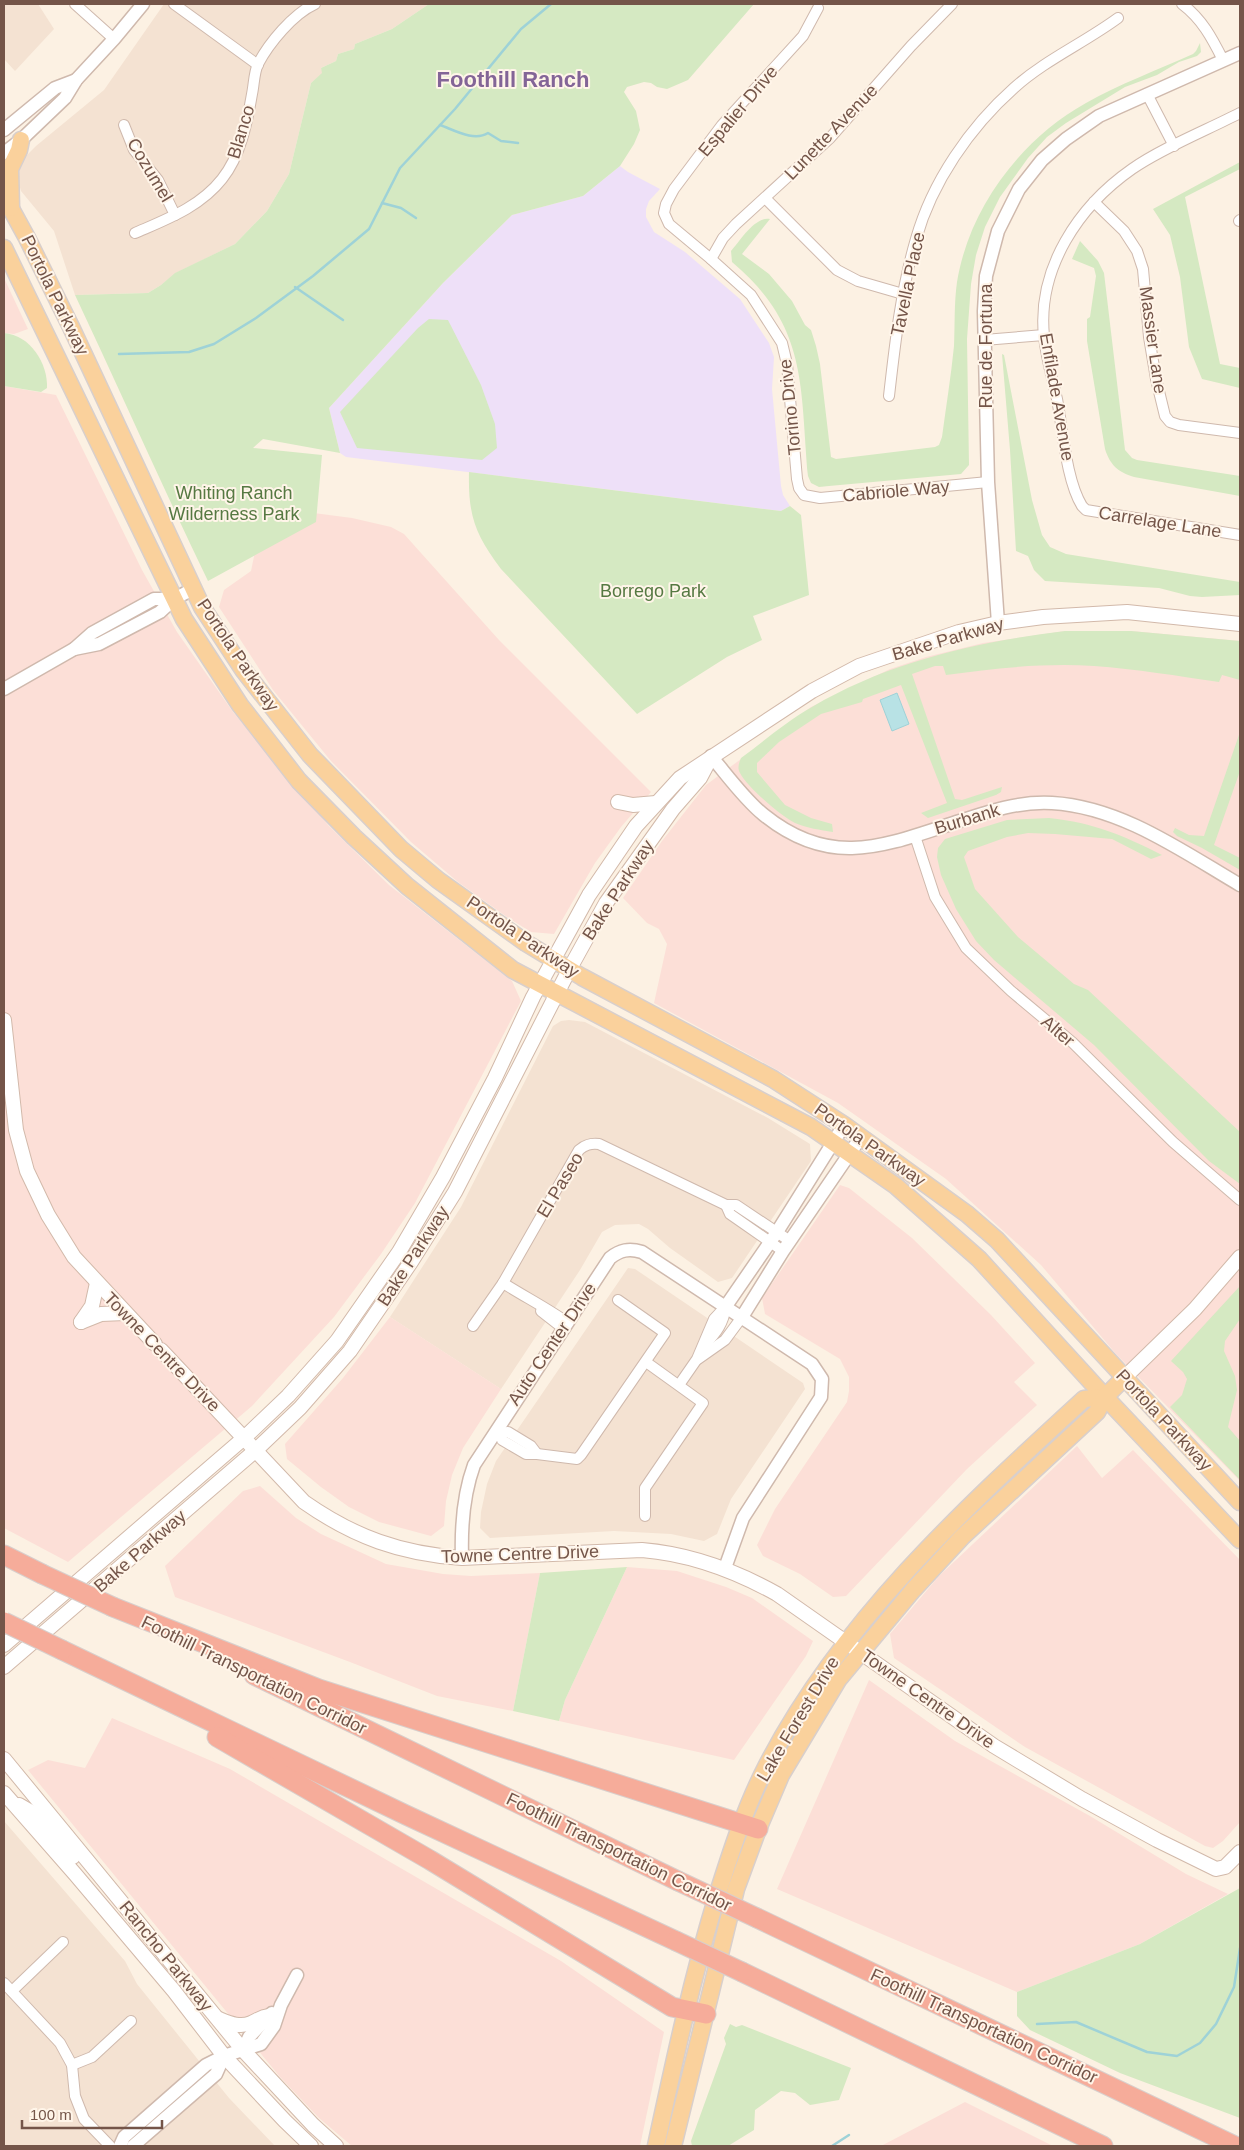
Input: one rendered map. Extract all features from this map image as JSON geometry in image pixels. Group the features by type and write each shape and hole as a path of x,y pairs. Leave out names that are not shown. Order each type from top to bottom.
{"highway":[{"name":"Foothill Transportation Corridor","path":"4,1555 678,1881 995,2030 1235,2146"},
{"path":"113,1607 319,1689 749,1827"},
{"path":"4,1622 742,1972 1103,2146"},
{"path":"177,1705 204,1729 430,1860 672,2006 706,2014"}],"main road":[{"path":"7,202 10,169 19,150 20,140"},
{"name":"Portola Parkway","path":"7,202 68,320 193,589 244,671 310,756 402,848 510,932 569,970 773,1079 844,1125 968,1214 997,1240 1240,1502"},
{"name":"Portola Parkway","path":"4,248 184,619 240,706 300,781 354,837 407,886 513,970 811,1127 896,1186 979,1259 1105,1397 1240,1540"},
{"name":"Bake Parkway","path":"4,1645 244,1438 288,1396 337,1341 399,1252 443,1177 552,960 589,895 636,826 680,778 812,691 859,666 951,634 998,623 1085,613 1127,612 1240,624"},
{"name":"Bake Parkway","path":"4,1667 256,1450 300,1408 350,1351 411,1262 455,1192 569,970 606,903 673,809 700,778 711,756"},
{"path":"636,826 659,810 676,792 700,778"},
{"path":"618,802 633,806 656,803"},
{"name":"Towne Centre Drive","path":"4,1020 16,1130 26,1171 48,1215 74,1257 304,1502 354,1533 394,1548 433,1556 462,1558 642,1550 686,1556 724,1568 749,1578 777,1594 994,1746 1082,1799 1157,1840 1216,1869 1225,1866 1240,1852"},
{"path":"411,1262 421,1231 440,1196 443,1177"},
{"name":"Lake Forest Drive","path":"673,2146 736,1889 749,1827 782,1775 820,1708 838,1680 861,1652 913,1590 962,1537 1096,1412 1105,1397 1195,1309 1240,1257"},
{"path":"97,1283 92,1306 81,1322 101,1314 125,1313"},
{"name":"Lake Forest Drive","path":"656,2146 698,1960 749,1827 771,1759 805,1699 846,1642 924,1552 1084,1399 1105,1397"},
{"name":"Rancho Parkway","path":"4,1759 244,2050 313,2125 336,2146"},
{"path":"6,1796 38,1816 78,1862 87,1869 93,1866"},
{"name":"Rancho Parkway","path":"6,1796 76,1874 224,2056 311,2146"},
{"path":"218,2019 242,2026 250,2024 261,2017 270,2016"}],"street":[{"path":"76,4 114,39"},
{"path":"4,153 65,98 76,80 143,4"},
{"path":"174,4 258,65"},
{"name":"Blanco","path":"136,233 176,215 205,197 222,179 235,158 245,129 258,65 288,23 315,4"},
{"name":"Lunette Avenue","path":"711,258 723,238 830,137 910,46 952,4"},
{"path":"1182,4 1190,9 1208,30 1224,60"},
{"name":"Espalier Drive","path":"664,216 666,204 674,188 722,125 803,36 818,8"},
{"name":"Tavella Place","path":"889,396 902,294 916,238 929,203 946,172 980,124 1018,85 1052,60 1092,37 1118,18"},
{"name":"Rue de Fortuna","path":"998,623 988,482 984,340 986,276 998,231 1019,190 1042,160 1066,139 1099,116 1240,53"},
{"path":"4,130 55,88 76,80"},
{"path":"1147,94 1174,146"},
{"name":"Enfilade Avenue","path":"1082,506 1068,462 1044,336 1046,304 1054,265 1072,229 1112,184 1134,167 1240,113"},
{"name":"Cozumel","path":"124,125 134,150 158,180 176,215"},
{"path":"765,198 837,270 858,281 902,294"},
{"name":"Massier Lane","path":"1094,202 1124,231 1137,251 1143,269 1149,337 1165,416 1170,422 1179,425 1240,433"},
{"name":"Torino Drive","path":"664,216 669,224 752,295 782,343 787,364 797,478 804,495"},
{"path":"984,340 1044,336"},
{"name":"Cabriole Way","path":"804,495 820,498 988,482"},
{"name":"Carrelage Lane","path":"1082,506 1086,510 1240,535"},
{"path":"4,689 74,649 99,644 160,612 174,599 193,589"},
{"name":"Burbank","path":"711,756 763,814 800,837 835,848 861,849 914,836 991,811 1016,805 1051,803 1109,814 1144,830 1240,885"},
{"name":"Alter","path":"914,836 935,896 966,948 1011,991 1072,1042 1173,1142 1240,1200"},
{"path":"679,1385 697,1359 714,1319 726,1306 774,1237 844,1125"},
{"path":"697,1359 725,1340 742,1317 782,1251 861,1137"},
{"name":"El Paseo","path":"473,1326 503,1283 579,1150 592,1143 599,1144 726,1205 736,1205 774,1237 782,1251"},
{"name":"El Paseo","path":"774,1237 790,1240"},
{"name":"Auto Center Drive","path":"462,1558 463,1513 469,1479 474,1465 498,1432 610,1258 618,1252 626,1250 642,1252 726,1306 812,1364 822,1379 822,1396 743,1518 724,1568"},
{"path":"503,1283 534,1303 540,1311 566,1326"},
{"path":"498,1432 508,1432 531,1446 537,1454 577,1459 665,1333 618,1300"},
{"path":"645,1516 645,1488 703,1403 646,1362"},
{"path":"12,1991 63,1942"},
{"path":"120,2146 124,2137 206,2065 224,2056 261,2044 274,2026 281,2005 296,1975"},
{"path":"4,1983 60,2043 72,2066 76,2096 84,2119 110,2146"},
{"path":"244,2050 249,2037 281,2005"},
{"path":"72,2066 92,2057 131,2021"},
{"path":"133,2146 216,2074 224,2056"}],"shaded area":[{"path":"4,4 38,4 54,29 15,71 4,59"},
{"path":"164,4 429,4 392,29 355,44 354,49 338,54 336,61 321,68 323,73 311,83 289,174 267,211 235,244 176,273 148,293 75,295 54,231 21,191 18,181 18,168 24,158 36,146 104,90"},
{"path":"620,166 660,189 649,201 646,209 646,217 654,232 685,252 740,299 769,343 774,357 772,389 781,486 783,495 790,506 781,511 346,457 340,453 329,408 443,283 512,215 583,196"},
{"path":"4,278 28,329 14,334 4,333"},
{"path":"4,386 56,395 142,570 177,632 233,712 329,826 389,885 512,981 521,1001 415,1203 381,1254 334,1317 252,1406 68,1562 4,1528"},
{"path":"306,512 352,518 391,527 404,534 499,640 651,792 621,827 595,863 554,934 531,932 507,917 458,882 411,842 331,761 273,690 219,607 224,590 251,571 258,537"},
{"path":"1065,631 1131,631 1240,641 1240,1481 1116,1354 1041,1265 946,1179 838,1103 654,1003 667,944 659,929 647,923 623,898 662,841 706,785 811,707 890,669 926,657 983,643"},
{"path":"561,1021 585,1022 768,1118 810,1144 811,1161 732,1278 718,1282 639,1224 615,1225 602,1232 580,1270 501,1389 390,1317 461,1207 553,1026"},
{"path":"840,1185 849,1188 912,1238 991,1315 1035,1363 1014,1382 1037,1405 967,1469 846,1596 833,1597 800,1574 763,1556 757,1545 775,1509 847,1402 849,1377 840,1359 765,1314 762,1298"},
{"path":"628,1268 635,1269 803,1383 805,1389 731,1499 717,1534 704,1541 671,1534 614,1531 490,1538 480,1528 481,1512 487,1484 496,1461"},
{"path":"390,1317 501,1389 463,1448 452,1475 446,1501 444,1526 431,1536 379,1522 349,1507 287,1459 285,1444 343,1378"},
{"path":"1077,1446 1102,1478 1133,1450 1240,1560 1240,1822 1223,1841 1213,1848 1205,1846 1025,1747 894,1658 890,1634 939,1576"},
{"path":"260,1486 296,1518 321,1534 386,1564 443,1574 471,1576 540,1573 513,1711 437,1696 175,1597 165,1566 243,1491"},
{"path":"627,1567 677,1571 726,1587 752,1598 813,1641 806,1656 734,1760 559,1721 565,1700"},
{"path":"869,1680 955,1741 1090,1816 1186,1874 1228,1894 1140,1944 1017,1992 777,1889"},
{"path":"112,1718 230,1769 561,1961 664,2032 640,2146 352,2146 319,2118 280,2077 28,1770 48,1760 85,1768"},
{"path":"4,1821 125,1961 137,1984 229,2098 275,2146 4,2146"},
{"path":"965,2102 1053,2146 881,2146"}],"green space":[{"name":"Whiting Ranch Wilderness Park","path":"429,4 754,4 688,80 667,89 644,82 627,87 624,92 636,111 640,130 634,144 620,166 583,196 512,215 443,283 329,408 340,453 263,439 253,448 322,455 316,522 208,581 75,295 148,293 175,273 235,244 267,211 289,174 311,83 322,73 321,68 336,61 338,54 354,49 355,44 392,29"},
{"path":"1200,43 1201,52 1197,56 1179,62 1157,75 1125,87 1066,123 1047,137 1028,158 1000,197 985,227 976,255 971,284 967,339 969,465 961,474 819,487 811,483 808,476 796,359 787,334 775,310 757,286 732,262 731,251 748,230 759,221 770,219 742,254 769,274 792,301 805,325 811,330 820,364 831,457 836,459 935,447 939,445 942,437 950,380 954,346 957,282 963,255 973,228 986,202 1020,156 1062,118 1112,90 1193,54"},
{"path":"1240,162 1240,169 1185,197 1220,364 1240,368 1240,388 1202,379 1189,347 1180,277 1170,235 1153,209"},
{"path":"1080,241 1098,261 1104,273 1125,450 1132,458 1137,460 1240,476 1240,496 1134,477 1123,473 1112,464 1105,449 1087,341 1087,319 1090,317 1096,276 1094,268 1072,259"},
{"path":"429,319 448,320 481,385 495,424 497,448 482,460 357,448 340,412 418,328"},
{"path":"4,333 22,339 36,352 44,369 47,388 41,392 4,386"},
{"path":"1002,354 1004,355 1032,500 1042,535 1050,547 1066,554 1240,582 1240,595 1202,597 1159,588 1045,581 1034,570 1028,556 1016,551"},
{"name":"Borrego Park","path":"469,472 781,511 790,506 801,515 809,595 753,616 762,640 727,657 637,714 501,569 492,557 479,535 472,513"},
{"path":"1065,631 1131,631 1240,641 1240,680 1222,675 1219,682 1125,669 1076,665 1020,667 946,675 943,666 935,666 912,674 955,799 962,800 1002,787 1001,792 996,795 928,818 921,813 947,803 901,685 863,699 862,702 821,714 779,742 757,763 757,772 785,805 811,818 832,824 833,832 818,830 795,823 773,808 744,779 739,771 741,758 785,725 812,707 872,677 935,656 967,648"},
{"path":"1240,732 1240,771 1214,845 1240,858 1240,870 1177,836 1173,832 1175,828 1189,835 1204,836"},
{"path":"1049,818 1080,823 1108,831 1162,855 1151,859 1112,839 1028,833 1007,837 968,851 964,857 975,889 1018,937 1074,984 1088,990 1240,1132 1240,1184 1209,1161 1094,1045 994,960 976,941 956,909 941,875 937,857 938,848 945,839 1007,820"},
{"path":"1240,1286 1240,1319 1225,1341 1224,1351 1235,1376 1237,1390 1228,1427 1240,1441 1240,1480 1170,1407 1182,1395 1187,1379 1183,1372 1171,1361"},
{"path":"627,1567 565,1700 559,1721 513,1711 540,1573"},
{"path":"1240,1888 1240,2118 1120,2073 1030,2030 1017,2016 1017,1992 1140,1944"},
{"path":"730,2024 736,2027 742,2025 851,2068 839,2100 810,2105 795,2093 781,2091 755,2110 754,2130 728,2146 692,2146 691,2141 726,2044 724,2038"}],"water":[{"path":"897,693 909,724 892,731 880,700"}],"waterway":[{"path":"119,354 189,352 214,344 256,318 313,276 369,229 400,168 455,109 521,29 551,4"},
{"path":"440,125 470,136 488,133 501,141 518,143"},
{"path":"382,203 401,208 416,218"},
{"path":"295,287 343,320"},
{"path":"1037,2024 1076,2022 1147,2052 1177,2056 1200,2043 1216,2024 1234,1987 1240,1948"},
{"path":"832,2146 849,2135"}],"district":[{"name":"Foothill Ranch","path":"513,79"}]}
